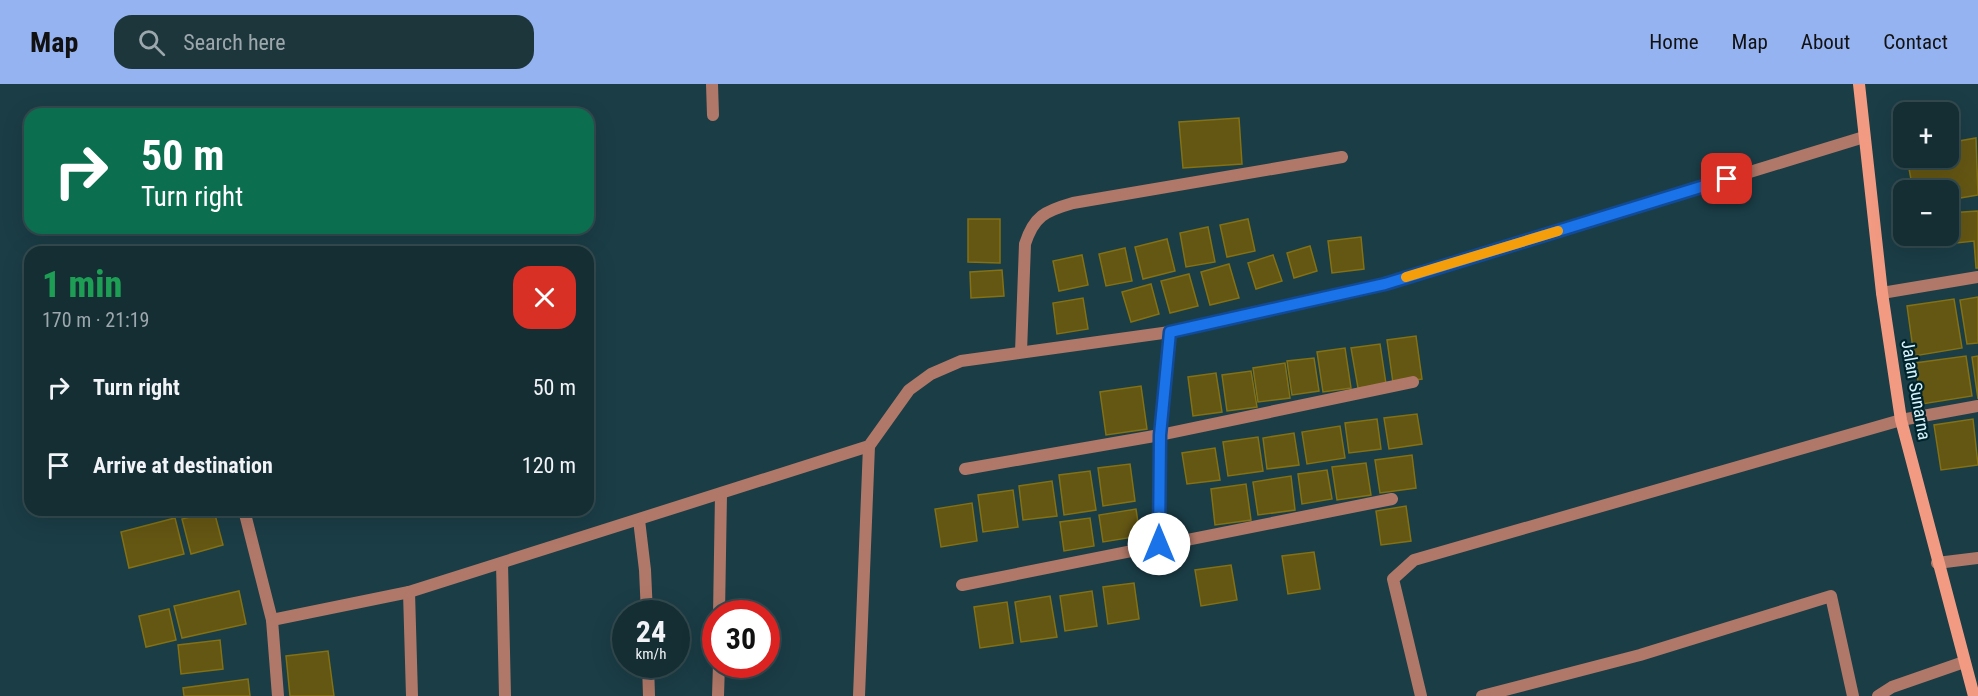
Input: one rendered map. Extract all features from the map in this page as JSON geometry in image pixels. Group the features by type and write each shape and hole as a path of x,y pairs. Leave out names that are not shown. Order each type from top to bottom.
{"street":[{"path":"712,84 714,115"},
{"name":"Jalan Sunarna","path":"1858,84 1882,293 1901,420 1974,696"},
{"path":"859,696 869,446 909,390 931,374 961,361 1170,332 1385,284 1864,137"},
{"path":"1021,352 1025,244 1030,229 1040,215 1073,202 1342,158"},
{"path":"1882,293 1978,277"},
{"path":"1159,544 1160,435 1170,332"},
{"path":"965,469 1160,435 1413,382"},
{"path":"1421,696 1393,579 1414,560 1901,420 1978,406"},
{"path":"272,620 409,592 869,446"},
{"path":"719,600 721,494"},
{"path":"962,585 1159,544 1392,500"},
{"path":"246,516 272,620 278,696"},
{"path":"639,520 645,570 646,600"},
{"path":"1937,563 1978,558"},
{"path":"502,563 505,696"},
{"path":"409,592 412,696"},
{"path":"1482,696 1640,655 1831,596 1853,696"},
{"path":"1878,696 1892,687 1964,662"},
{"path":"648,678 649,696"},
{"path":"718,696 719,678"}],"building":[{"path":"1239,118 1242,164 1183,168 1179,122"},
{"path":"1976,138 1978,195 1959,198 1959,180 1911,180 1909,168 1959,168 1959,141"},
{"path":"1978,211 1978,268 1976,268 1974,241 1959,243 1959,212"},
{"path":"968,219 1000,219 1000,263 968,262"},
{"path":"1248,219 1255,251 1227,257 1220,225"},
{"path":"1208,227 1215,262 1186,267 1180,233"},
{"path":"1361,237 1364,269 1332,273 1328,241"},
{"path":"1167,239 1175,271 1143,279 1135,247"},
{"path":"1310,246 1317,271 1294,278 1287,253"},
{"path":"1125,248 1132,281 1106,286 1099,254"},
{"path":"1082,255 1088,285 1059,291 1053,261"},
{"path":"1273,255 1282,281 1256,289 1248,263"},
{"path":"1229,264 1239,298 1210,305 1201,272"},
{"path":"1002,270 1004,296 971,298 970,272"},
{"path":"1189,274 1198,306 1170,313 1161,281"},
{"path":"1151,284 1159,314 1131,322 1122,292"},
{"path":"1978,297 1978,343 1967,344 1960,300"},
{"path":"1083,298 1088,329 1057,334 1053,303"},
{"path":"1954,299 1962,348 1914,356 1907,306"},
{"path":"1416,336 1422,379 1393,383 1387,340"},
{"path":"1380,344 1386,384 1358,388 1351,348"},
{"path":"1345,348 1351,388 1323,392 1317,352"},
{"path":"1966,356 1972,396 1922,404 1915,363"},
{"path":"1978,356 1978,399 1972,357"},
{"path":"1314,358 1319,391 1292,395 1287,361"},
{"path":"1285,363 1290,398 1258,402 1253,368"},
{"path":"1251,371 1257,407 1227,411 1222,375"},
{"path":"1216,373 1222,412 1193,416 1188,377"},
{"path":"1141,386 1147,429 1106,435 1100,392"},
{"path":"1417,414 1422,444 1389,449 1384,418"},
{"path":"1377,419 1381,449 1349,453 1345,423"},
{"path":"1973,419 1978,465 1941,470 1934,425"},
{"path":"1340,426 1345,458 1307,464 1302,432"},
{"path":"1294,433 1299,465 1267,469 1263,438"},
{"path":"1258,437 1263,471 1228,476 1223,442"},
{"path":"1215,448 1220,480 1187,484 1182,453"},
{"path":"1412,455 1416,488 1380,493 1375,460"},
{"path":"1366,463 1371,495 1337,500 1332,467"},
{"path":"1130,464 1135,501 1103,506 1098,468"},
{"path":"1327,470 1332,499 1302,504 1298,474"},
{"path":"1090,471 1096,510 1064,515 1059,475"},
{"path":"1291,476 1295,510 1258,515 1253,482"},
{"path":"1052,481 1057,516 1023,520 1019,486"},
{"path":"1246,484 1251,520 1215,525 1211,489"},
{"path":"1013,490 1018,527 983,532 978,495"},
{"path":"972,503 977,541 941,547 935,509"},
{"path":"1406,506 1411,541 1381,545 1376,511"},
{"path":"1136,509 1140,536 1103,542 1099,515"},
{"path":"194,516 215,516 223,545 191,554 182,519"},
{"path":"175,518 184,554 129,568 121,532"},
{"path":"1090,518 1094,546 1064,551 1060,522"},
{"path":"1314,552 1320,589 1288,594 1282,556"},
{"path":"1231,565 1237,600 1201,606 1195,570"},
{"path":"1134,583 1139,619 1108,624 1103,587"},
{"path":"239,591 246,624 182,638 174,606"},
{"path":"1092,591 1097,626 1065,631 1060,596"},
{"path":"1050,596 1057,637 1021,642 1015,602"},
{"path":"1007,602 1013,643 980,648 974,607"},
{"path":"169,609 176,640 146,647 139,616"},
{"path":"220,640 223,669 181,674 178,645"},
{"path":"328,651 334,696 290,696 286,656"},
{"path":"248,679 250,696 184,696 183,688"}],"slow traffic":[{"path":"1406,277 1558,231"}],"route":[{"path":"1159,544 1160,435 1170,332 1385,284 1727,179"}]}
